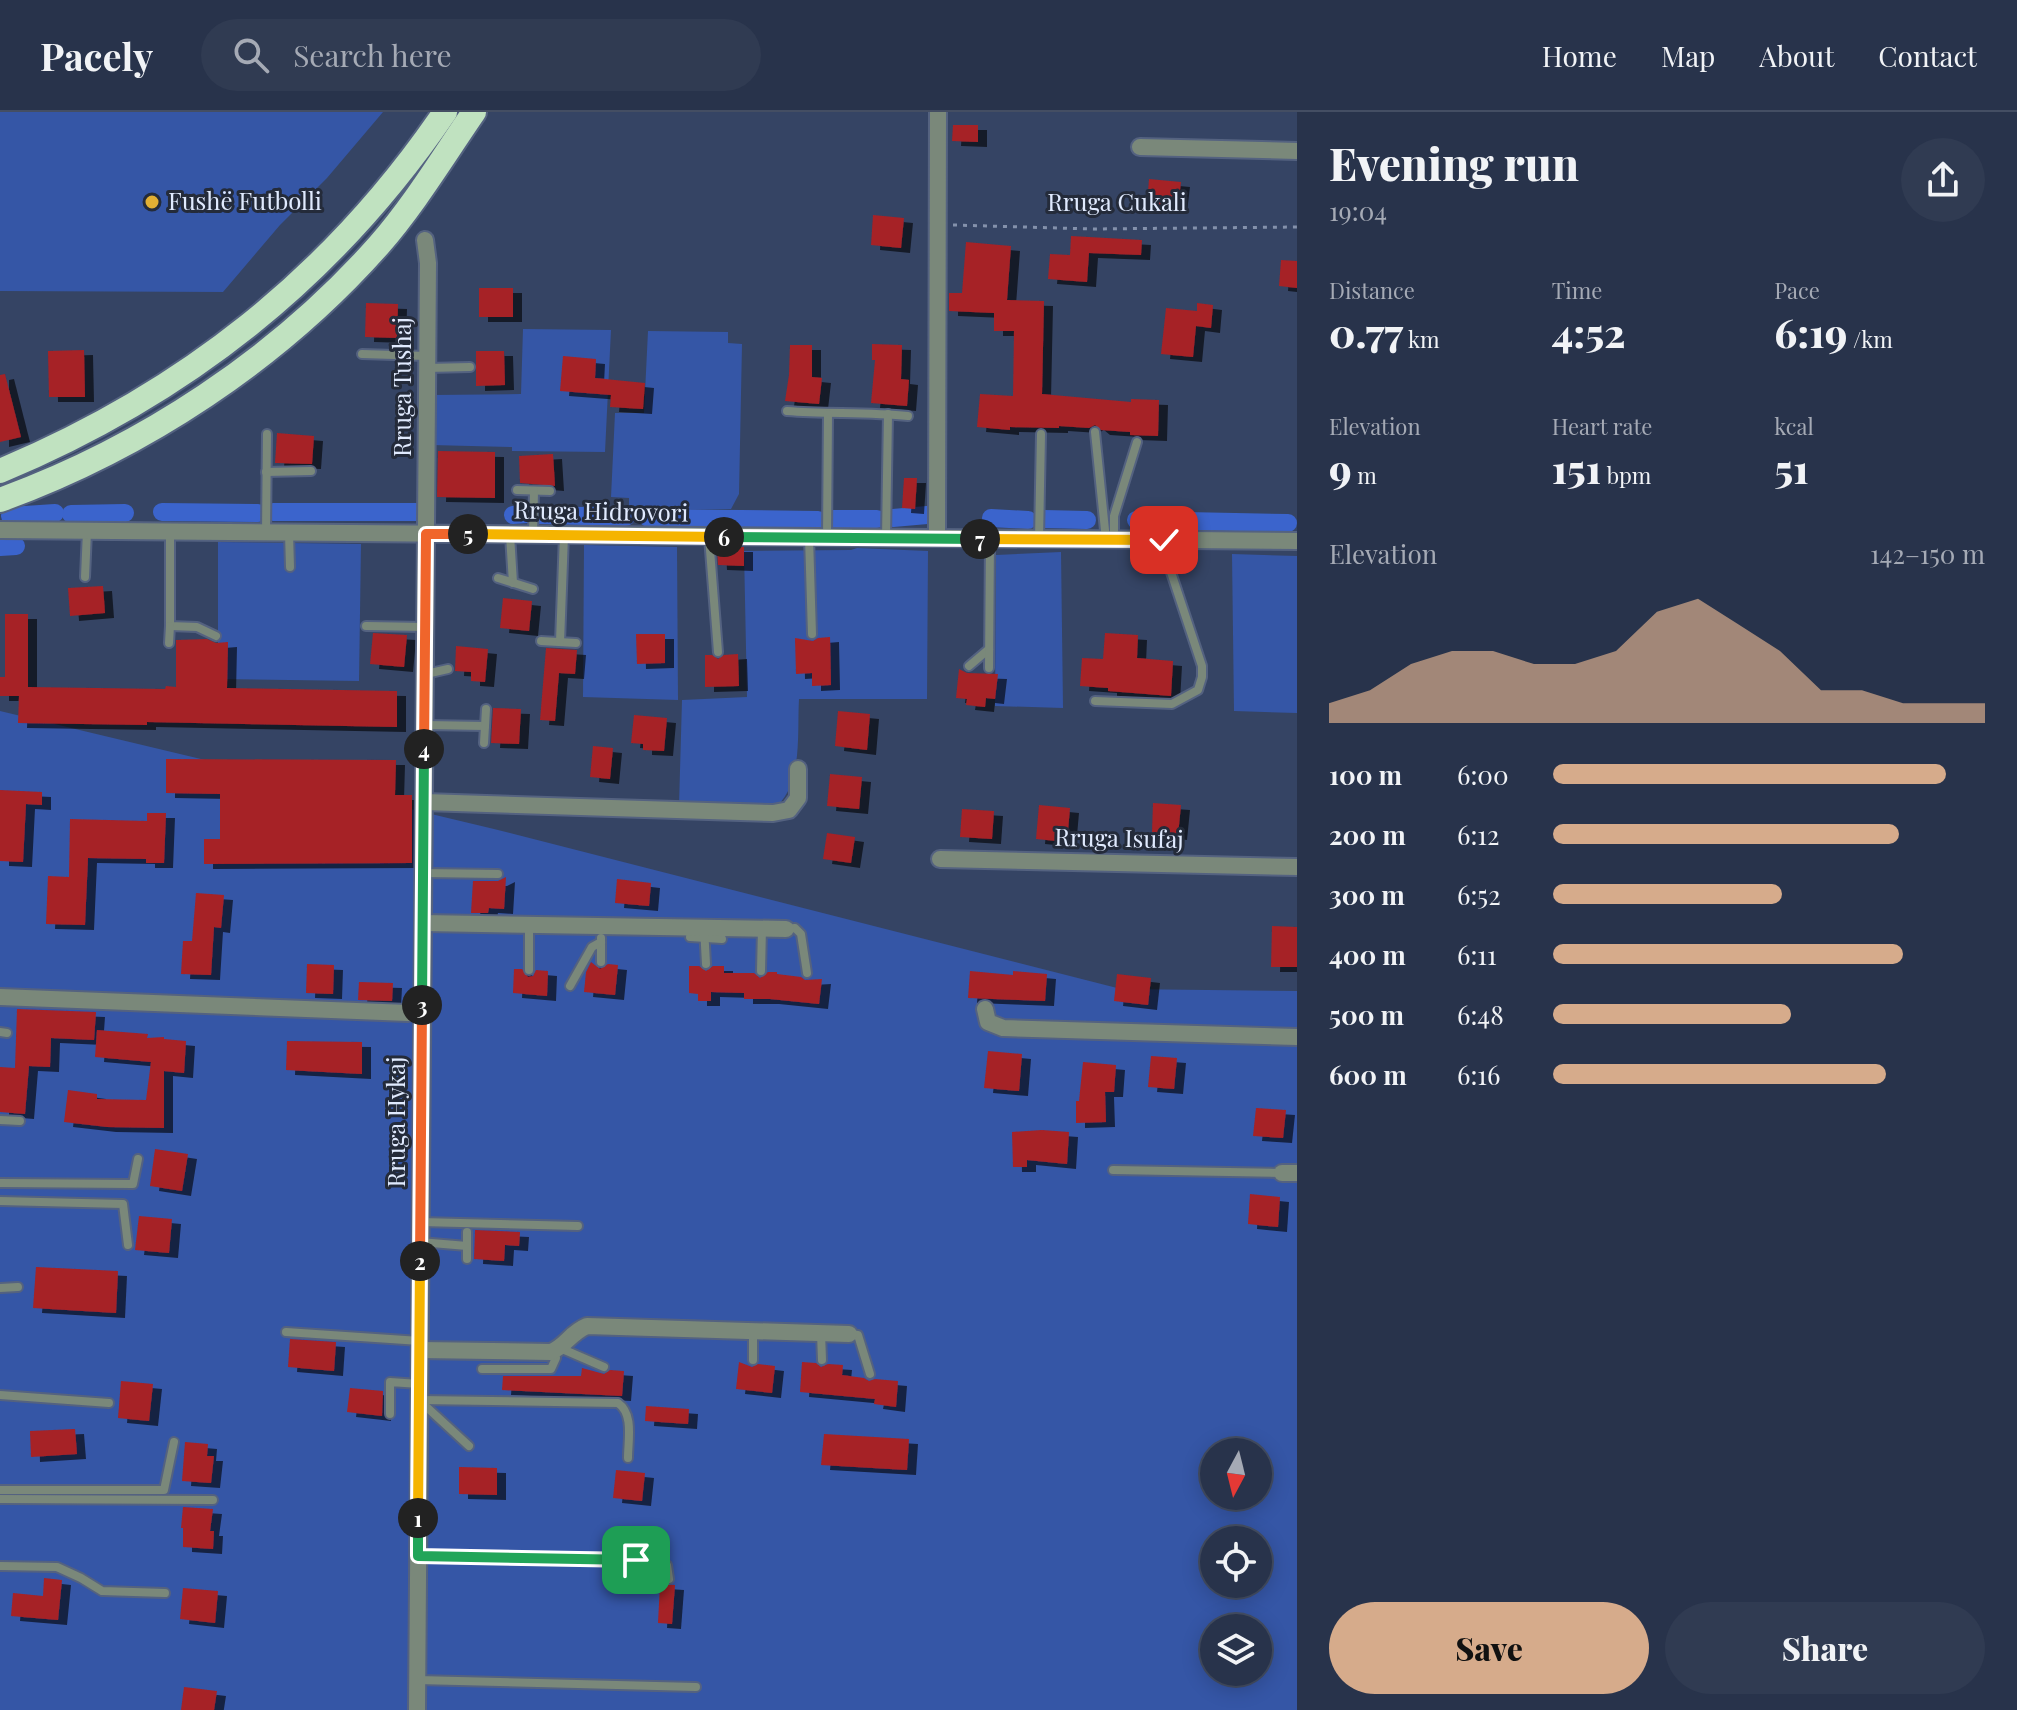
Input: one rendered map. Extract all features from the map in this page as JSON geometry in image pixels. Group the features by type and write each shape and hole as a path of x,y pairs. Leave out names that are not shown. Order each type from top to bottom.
{"highway":[{"path":"0,471 62,445 117,416 182,375 271,309 355,227 411,162 445,112"},
{"path":"0,500 71,471 129,442 200,398 295,328 381,243 474,112"}],"street":[{"path":"937,538 938,112"},
{"path":"1140,147 1297,151"},
{"name":"Rruga Tushaj","path":"425,240 428,263 426,534"},
{"name":"Rruga Hidrovori","path":"0,530 1297,541"},
{"name":"Rruga Hykaj","path":"417,1710 426,534"},
{"path":"424,802 773,813 789,810 798,798 798,769"},
{"name":"Rruga Isufaj","path":"940,859 1297,867"},
{"path":"423,923 529,925 601,934 699,934 761,928 786,929"},
{"path":"0,997 408,1013"},
{"path":"985,1009 988,1022 1003,1028 1297,1037"},
{"path":"420,1346 556,1350 573,1332 587,1326 849,1334"}],"lane":[{"path":"362,354 470,367"},
{"path":"787,411 908,416"},
{"path":"827,538 828,414"},
{"path":"886,538 888,414"},
{"path":"1095,432 1110,540"},
{"path":"266,533 267,434"},
{"path":"1039,539 1041,434"},
{"path":"1110,540 1114,516 1137,442"},
{"path":"266,472 311,471"},
{"path":"517,490 550,491"},
{"path":"533,535 534,491"},
{"path":"85,577 87,531"},
{"path":"169,643 170,532"},
{"path":"289,533 290,567"},
{"path":"510,535 513,583"},
{"path":"560,642 564,535"},
{"path":"709,537 718,652"},
{"path":"809,537 812,634"},
{"path":"989,668 990,539"},
{"path":"1095,701 1172,704 1198,690 1202,666 1165,554 1164,540"},
{"path":"498,578 533,589"},
{"path":"170,626 197,627 216,636"},
{"path":"366,626 425,627"},
{"path":"541,641 576,643"},
{"path":"969,666 989,649"},
{"path":"425,674 448,669"},
{"path":"484,743 486,709"},
{"path":"425,725 485,726"},
{"path":"423,873 498,874"},
{"path":"529,925 529,970"},
{"path":"761,928 761,971"},
{"path":"786,929 795,928 801,934 807,973"},
{"path":"601,934 601,962"},
{"path":"570,986 601,934"},
{"path":"706,964 699,934 722,939"},
{"path":"0,1120 20,1121"},
{"path":"0,1183 133,1184 138,1159"},
{"path":"1113,1170 1289,1173"},
{"path":"0,1201 123,1204 128,1245"},
{"path":"421,1222 578,1226"},
{"path":"467,1232 467,1259"},
{"path":"420,1242 467,1246"},
{"path":"0,1288 18,1287"},
{"path":"753,1331 753,1360"},
{"path":"286,1332 420,1346"},
{"path":"821,1333 822,1360"},
{"path":"849,1334 858,1335 870,1374"},
{"path":"482,1369 551,1369 556,1350 604,1367"},
{"path":"390,1414 390,1382 419,1392 618,1403 625,1408 629,1418 628,1458"},
{"path":"419,1392 469,1446"},
{"path":"0,1395 109,1403"},
{"path":"0,1490 164,1490 174,1442"},
{"path":"0,1499 213,1500"},
{"path":"418,1556 659,1561 667,1565 669,1579"},
{"path":"636,1560 636,1583"},
{"path":"0,1566 57,1567 102,1591 165,1593"},
{"path":"417,1680 696,1687"}],"path":[{"name":"Rruga Cukali","path":"938,224 1093,229 1297,227"}],"shaded area":[{"name":"Fushë Futbolli","path":"0,112 383,112 223,292 0,291"},
{"path":"523,329 611,330 605,452 512,451 512,447 431,445 433,395 521,394"},
{"path":"648,331 728,332 728,343 742,344 739,494 731,509 648,510 646,507 629,506 629,498 611,497 615,413 644,413"},
{"path":"218,542 361,544 359,681 218,679"},
{"path":"584,545 677,547 678,700 583,697"},
{"path":"857,548 928,551 927,699 799,699 795,770 785,796 777,806 679,806 682,700 747,697 744,551"},
{"path":"1061,552 1063,708 995,706 996,555"},
{"path":"1232,554 1297,556 1297,713 1234,711"},
{"path":"0,711 494,829 1121,989 1297,991 1297,1710 0,1710"}],"building":[{"path":"953,125 978,125 978,142 952,141"},
{"path":"1149,179 1181,182 1178,207 1147,205"},
{"path":"873,215 904,218 901,248 871,245"},
{"path":"1071,236 1142,240 1141,255 1089,253 1087,282 1048,279 1050,254 1070,255"},
{"path":"966,242 1011,246 1007,300 1044,301 1042,394 1131,402 1131,399 1159,400 1158,436 1101,430 1095,425 1089,428 1010,427 1010,430 977,427 980,394 1013,396 1014,331 994,331 994,313 949,311 949,293 962,293"},
{"path":"1281,260 1297,261 1297,288 1279,286"},
{"path":"479,288 513,288 513,317 479,317"},
{"path":"366,303 398,304 397,338 365,337"},
{"path":"1197,303 1213,305 1211,328 1196,326 1193,357 1161,354 1166,308 1197,311"},
{"path":"872,344 902,345 901,379 909,380 907,406 871,403 875,360 872,360"},
{"path":"790,345 812,345 812,377 822,378 819,404 785,401"},
{"path":"84,350 85,397 49,397 48,351"},
{"path":"476,351 504,351 505,385 476,386"},
{"path":"563,356 596,359 595,378 645,383 643,409 610,407 611,395 560,391"},
{"path":"5,374 21,437 0,442 0,375"},
{"path":"277,433 314,436 312,464 275,463"},
{"path":"438,451 495,452 495,498 437,497"},
{"path":"553,454 555,486 520,483 519,456"},
{"path":"904,478 917,478 915,509 902,508"},
{"path":"717,547 744,547 744,566 718,565"},
{"path":"103,586 105,613 70,616 68,588"},
{"path":"503,598 532,601 529,631 500,628"},
{"path":"5,614 28,614 28,687 176,687 176,640 207,639 216,643 228,642 227,688 397,691 397,727 18,723 19,696 0,696 0,677 5,677"},
{"path":"373,633 407,635 404,667 370,664"},
{"path":"1105,633 1138,635 1137,658 1173,661 1171,696 1080,686 1082,658 1103,659"},
{"path":"636,634 665,634 665,663 637,664"},
{"path":"830,637 831,685 812,686 812,673 796,674 795,638 813,641"},
{"path":"456,646 488,649 485,682 471,681 471,672 455,671"},
{"path":"546,648 577,650 575,674 559,673 555,721 540,720"},
{"path":"738,654 739,686 705,687 705,655 718,659 724,655"},
{"path":"959,669 967,673 998,674 995,699 986,698 985,707 966,705 967,699 956,698"},
{"path":"493,708 521,709 519,744 491,743"},
{"path":"838,711 870,714 867,750 835,746"},
{"path":"634,715 667,718 664,751 643,750 643,744 631,743"},
{"path":"593,746 613,748 610,779 590,777"},
{"path":"166,759 396,760 395,795 412,795 412,863 204,864 204,839 220,839 220,794 166,793"},
{"path":"830,774 862,777 859,809 827,806"},
{"path":"0,790 42,792 42,805 26,804 23,862 0,861"},
{"path":"1153,803 1181,805 1178,835 1152,832"},
{"path":"1039,805 1070,808 1067,842 1036,839"},
{"path":"962,809 994,811 992,839 960,837"},
{"path":"147,813 166,813 164,863 146,863 146,859 88,858 85,925 46,924 48,876 69,877 70,819 147,821"},
{"path":"827,833 855,837 851,863 823,859"},
{"path":"506,877 504,909 489,908 488,913 471,913 473,881 498,881"},
{"path":"617,879 651,883 649,906 615,903"},
{"path":"196,893 224,895 221,928 214,927 211,975 181,974 183,941 192,941"},
{"path":"1272,926 1297,927 1297,967 1271,967"},
{"path":"591,962 600,969 608,964 618,965 615,995 584,992 586,972"},
{"path":"307,964 334,965 333,994 306,993"},
{"path":"689,966 699,966 706,971 713,966 724,966 724,973 754,973 760,978 768,972 777,972 805,980 822,979 819,1004 744,999 744,993 711,992 711,1001 698,1001 698,994 689,993"},
{"path":"514,969 522,969 528,977 533,976 536,970 548,971 547,996 513,993"},
{"path":"970,971 1047,974 1045,1001 968,998"},
{"path":"1117,974 1151,978 1148,1005 1114,1001"},
{"path":"359,982 393,983 392,1001 358,1000"},
{"path":"17,1009 96,1012 94,1040 51,1038 50,1067 29,1066 25,1114 0,1112 0,1067 15,1068"},
{"path":"97,1030 186,1041 184,1073 164,1071 164,1128 107,1127 64,1122 68,1090 97,1094 97,1099 146,1100 151,1062 95,1057"},
{"path":"287,1041 362,1042 362,1074 286,1070"},
{"path":"988,1051 1022,1054 1019,1091 984,1088"},
{"path":"1151,1056 1177,1058 1174,1089 1148,1087"},
{"path":"1083,1062 1116,1065 1114,1092 1105,1092 1106,1122 1076,1123 1076,1101 1079,1101"},
{"path":"1256,1108 1286,1110 1283,1138 1253,1136"},
{"path":"1012,1132 1069,1132 1067,1164 1027,1160 1027,1167 1013,1167"},
{"path":"155,1149 188,1154 182,1191 150,1186"},
{"path":"1250,1194 1280,1197 1278,1227 1248,1224"},
{"path":"139,1216 172,1219 169,1253 135,1250"},
{"path":"475,1230 520,1232 519,1246 505,1245 504,1261 474,1259"},
{"path":"36,1267 118,1271 116,1313 33,1308"},
{"path":"290,1339 336,1342 334,1371 288,1367"},
{"path":"739,1362 752,1367 758,1364 775,1366 772,1393 736,1389"},
{"path":"802,1362 816,1363 821,1367 843,1365 842,1375 869,1381 898,1381 896,1407 874,1404 875,1399 800,1392"},
{"path":"582,1368 604,1374 610,1370 624,1371 622,1396 502,1390 503,1376 581,1376"},
{"path":"121,1381 153,1384 149,1421 118,1418"},
{"path":"350,1388 383,1391 382,1416 347,1412"},
{"path":"646,1406 689,1409 688,1424 645,1421"},
{"path":"75,1429 77,1454 31,1457 30,1431"},
{"path":"824,1434 909,1439 907,1470 821,1465"},
{"path":"185,1442 208,1444 207,1456 214,1456 211,1483 182,1481"},
{"path":"459,1467 497,1468 497,1495 459,1494"},
{"path":"616,1470 645,1473 642,1501 613,1498"},
{"path":"183,1507 213,1509 210,1531 214,1531 213,1549 183,1547"},
{"path":"44,1578 62,1580 58,1620 11,1616 13,1593 43,1596"},
{"path":"660,1584 675,1585 672,1624 658,1623"},
{"path":"183,1588 218,1591 215,1623 180,1619"},
{"path":"184,1687 217,1691 214,1710 181,1710"}],"waterway":[{"path":"162,512 258,513"},
{"path":"273,512 420,512"},
{"path":"10,516 55,513"},
{"path":"71,514 125,513"},
{"path":"513,515 528,514"},
{"path":"539,515 626,517"},
{"path":"893,518 927,515"},
{"path":"648,518 818,520"},
{"path":"991,518 1028,520"},
{"path":"833,519 877,519"},
{"path":"1044,519 1087,520"},
{"path":"1136,520 1288,523"},
{"path":"0,547 16,546"}],"place":[{"name":"Fushë Futbolli","path":"152,202"}],"route":[{"path":"636,1560 418,1556 426,534 1164,540"}]}
